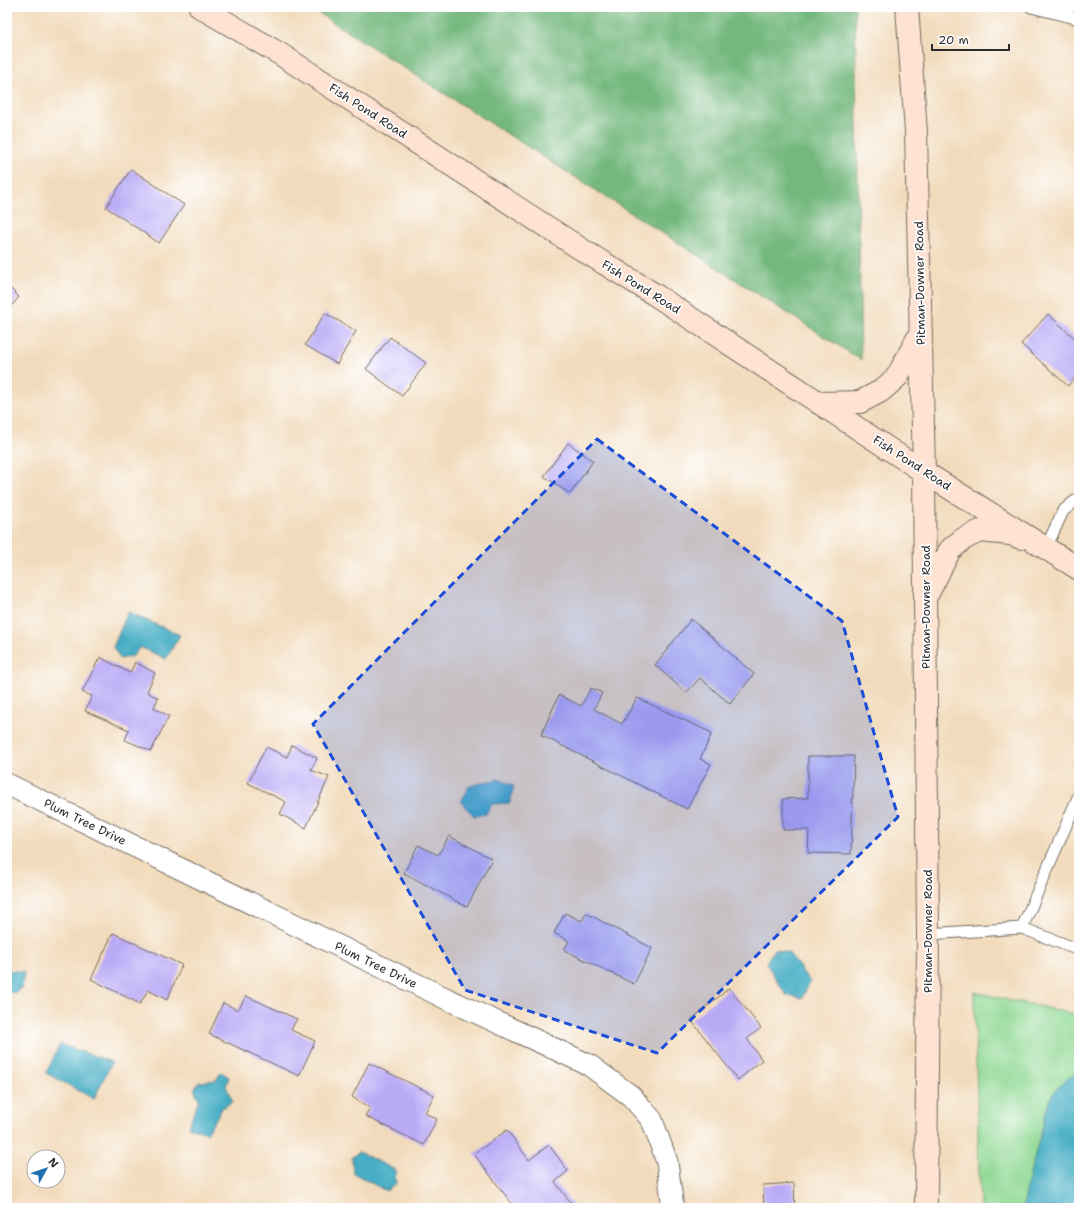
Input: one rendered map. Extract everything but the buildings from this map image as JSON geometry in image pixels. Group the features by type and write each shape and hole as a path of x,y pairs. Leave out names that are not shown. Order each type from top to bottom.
{"street":[{"name":"Fish Pond Road","path":"200,7 280,54 574,245 657,296 924,472 1079,570"},
{"name":"Pitman-Downer Road","path":"907,7 916,132 924,472 928,934 926,1208"},
{"path":"819,403 860,402 881,391 897,377 921,332"},
{"path":"926,599 950,550 963,539 980,531 1010,534 1041,546"},
{"name":"Plum Tree Drive","path":"7,784 440,996 589,1065 631,1096 652,1120 667,1162 674,1208"}],"lane":[{"path":"1031,7 1079,19"},
{"path":"1041,546 1064,511 1079,500"},
{"path":"1022,928 1079,795"},
{"path":"928,934 1022,928 1079,950"}],"highlighted area":[{"path":"597,439 842,621 898,817 657,1053 465,990 313,724"}],"green space":[{"path":"309,7 855,7 861,360"},
{"path":"974,992 1079,1015 1079,1208 980,1208"}],"water":[{"path":"128,612 180,635 166,659 140,647 133,656 120,659 113,647"},
{"path":"498,779 514,786 510,803 492,804 486,814 474,816 461,802 469,786"},
{"path":"774,949 789,953 810,982 802,998 786,995 766,963"},
{"path":"7,970 24,972 22,988 16,993 7,992"},
{"path":"60,1044 112,1062 94,1099 46,1073"},
{"path":"221,1072 229,1077 226,1086 233,1102 223,1107 207,1133 188,1127 199,1099 194,1089 199,1082 216,1080"},
{"path":"1079,1072 1079,1208 1023,1208 1045,1114 1053,1094 1062,1084"},
{"path":"359,1152 395,1170 396,1184 386,1191 353,1173 352,1157"}]}
